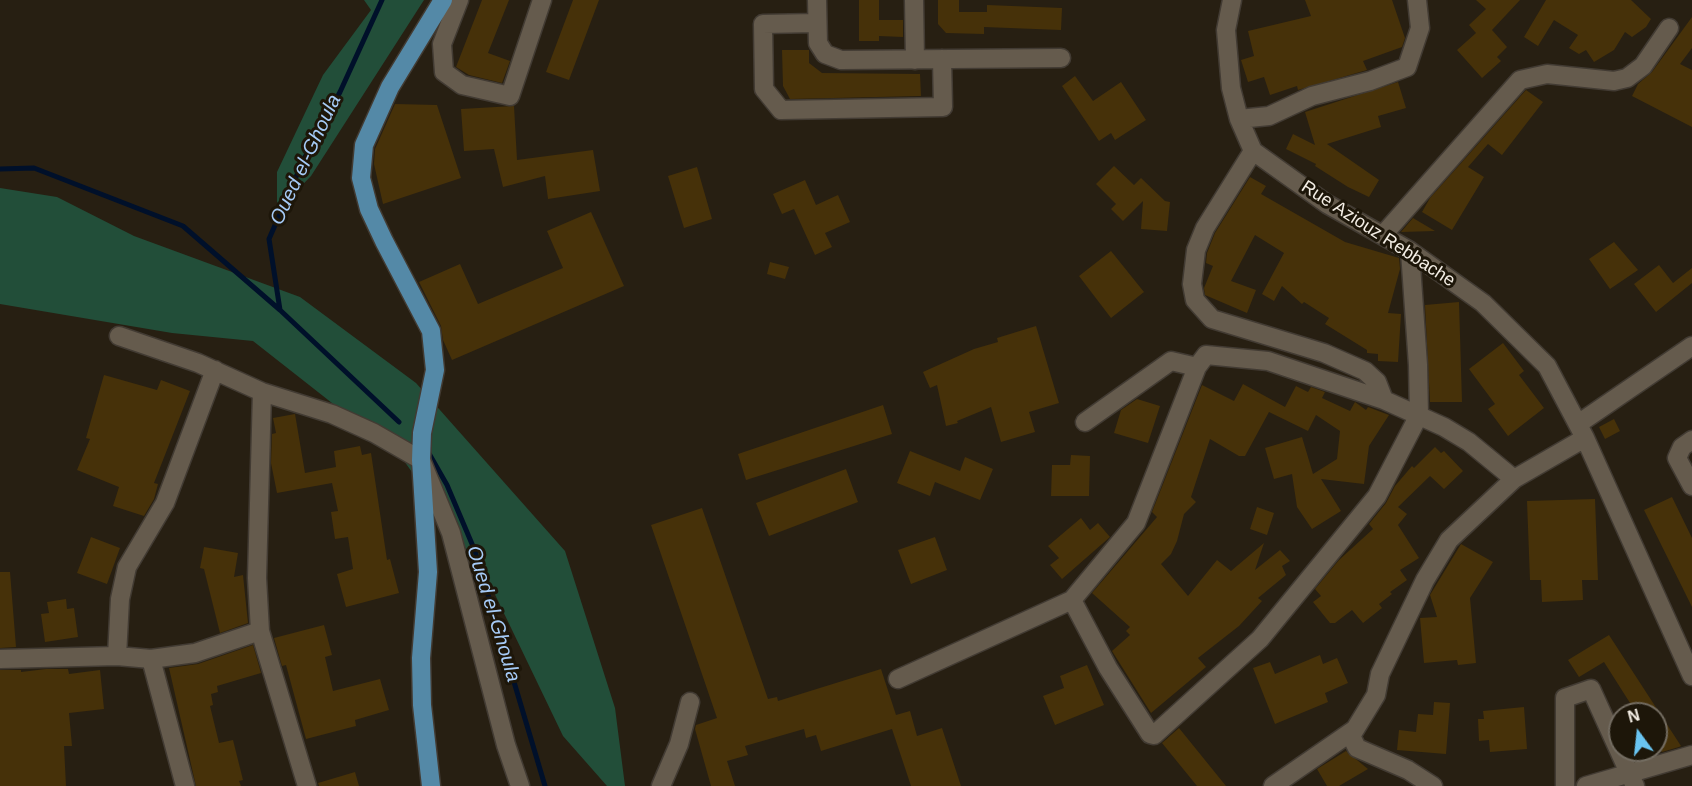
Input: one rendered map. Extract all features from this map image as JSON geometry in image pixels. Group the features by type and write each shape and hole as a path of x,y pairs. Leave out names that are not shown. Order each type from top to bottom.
{"main road":[{"path":"431,786 422,705 421,658 428,572 421,460 423,433 435,370 431,331 369,209 361,178 364,145 390,87 443,0"}],"street":[{"path":"459,0 442,44 444,72 462,85 510,96 542,0"},
{"path":"817,0 816,23 821,48 833,58 915,60 1061,58"},
{"path":"914,0 915,60"},
{"path":"1232,0 1226,30 1231,88 1239,119 1253,152 1205,228 1196,250 1193,272 1194,300 1205,314 1220,322 1324,353 1365,371 1377,382 1384,400"},
{"path":"1239,119 1269,116 1312,96 1370,81 1407,67 1420,28 1417,0"},
{"path":"816,23 763,24 764,89 781,110 943,107 942,59"},
{"path":"1383,236 1520,80 1547,74 1614,81 1627,78 1643,66 1668,28"},
{"name":"Rue Aziouz Rebbache","path":"1253,152 1327,204 1410,250 1483,303 1546,366 1581,431 1692,676"},
{"path":"1072,600 1108,668 1150,734 1158,734 1260,639 1377,496 1419,415 1410,250"},
{"path":"119,336 215,370 262,392 332,414 374,433 421,460 451,533 506,745 520,786"},
{"path":"1273,786 1354,730 1377,695 1380,674 1425,580 1449,540 1514,479 1692,346"},
{"path":"898,679 1072,600 1136,523 1197,367 1201,359 1211,354 1268,361 1384,400 1419,415 1469,442 1514,479"},
{"path":"1085,422 1171,361 1197,367"},
{"path":"117,656 120,599 127,567 165,503 215,370"},
{"path":"262,392 257,578 260,631 307,786"},
{"path":"1692,440 1682,447 1677,458 1692,486"},
{"path":"0,659 117,656 150,659 195,653 260,631"},
{"path":"150,659 185,786"},
{"path":"1565,786 1564,698 1591,689 1633,780"},
{"path":"661,786 679,744 690,702"},
{"path":"1354,730 1352,742 1357,748 1408,770 1433,786"},
{"path":"1586,786 1633,780 1692,755"}],"green space":[{"path":"364,0 424,0 311,176 277,211 277,172 323,75 371,10"},
{"path":"0,188 57,197 134,236 300,297 416,383 565,551 615,708 625,786 607,786 563,736 488,580 402,458 253,341 172,333 0,304"}],"building":[{"path":"482,0 509,0 488,53 510,61 502,83 469,75 456,67"},
{"path":"573,0 599,0 569,80 546,72"},
{"path":"859,0 879,0 879,20 903,20 903,37 879,36 879,41 859,41"},
{"path":"938,0 959,0 959,12 987,12 987,5 1062,8 1061,30 984,27 984,34 946,33 938,24"},
{"path":"1305,0 1392,0 1405,38 1402,47 1363,61 1367,70 1298,90 1297,86 1270,95 1264,77 1248,82 1241,60 1254,56 1248,31 1311,16"},
{"path":"1476,0 1520,0 1492,30 1507,47 1497,57 1501,61 1482,78 1457,50 1476,33 1469,25 1486,9"},
{"path":"1546,0 1631,0 1651,19 1646,27 1632,37 1625,32 1614,50 1594,62 1586,50 1579,54 1569,48 1578,35 1554,20 1538,46 1524,37"},
{"path":"1692,17 1692,48 1680,64 1692,70 1692,127 1632,96 1638,84 1652,72"},
{"path":"782,50 809,50 809,63 822,73 920,74 921,96 790,99 783,86"},
{"path":"1075,76 1093,101 1121,82 1146,120 1115,140 1111,133 1099,141 1062,86"},
{"path":"1398,82 1406,108 1378,116 1381,127 1327,144 1379,180 1369,197 1348,187 1315,166 1316,164 1286,149 1293,134 1315,145 1305,112"},
{"path":"1526,90 1543,102 1502,155 1488,144 1468,167 1484,177 1452,230 1422,212 1430,198"},
{"path":"395,104 437,105 461,178 383,204 374,164 375,149"},
{"path":"514,106 517,160 593,150 600,191 548,199 545,176 503,187 494,149 464,151 461,109"},
{"path":"1114,166 1134,185 1141,178 1165,201 1170,202 1167,231 1141,229 1143,201 1123,221 1111,209 1116,204 1096,184"},
{"path":"697,167 712,219 684,228 668,176"},
{"path":"1250,177 1266,186 1261,194 1345,242 1399,258 1400,269 1388,313 1401,314 1398,362 1378,361 1378,354 1367,353 1367,350 1325,324 1329,318 1304,302 1302,304 1282,286 1274,301 1262,294 1284,253 1255,235 1231,281 1256,290 1247,313 1205,295 1204,288 1213,266 1206,263 1207,253 1215,233"},
{"path":"805,180 816,205 838,195 850,222 825,233 832,247 815,255 794,209 782,214 773,194"},
{"path":"591,212 624,286 452,360 443,340 441,326 419,282 460,264 478,304 563,268 547,231"},
{"path":"1413,218 1435,231 1401,232"},
{"path":"1614,242 1638,270 1610,289 1589,259"},
{"path":"1111,251 1144,292 1111,318 1079,276"},
{"path":"770,262 789,267 785,279 767,274"},
{"path":"1659,265 1673,283 1692,268 1692,283 1656,312 1634,284"},
{"path":"1459,302 1462,402 1430,402 1425,305"},
{"path":"1036,326 1059,403 1029,412 1035,432 1001,442 991,407 957,421 958,423 946,426 937,385 930,388 923,372 974,349 998,342 997,338"},
{"path":"1503,343 1524,371 1519,375 1544,408 1508,436 1488,409 1495,404 1469,369"},
{"path":"104,375 157,390 161,380 190,391 154,483 158,484 154,499 144,516 113,506 119,487 77,470 90,439 86,438"},
{"path":"1243,384 1285,407 1296,386 1308,392 1311,387 1325,392 1322,398 1350,411 1355,402 1366,410 1368,407 1389,415 1369,446 1364,484 1321,479 1341,511 1312,529 1297,507 1292,474 1274,479 1265,448 1302,437 1313,474 1337,459 1340,431 1316,415 1308,431 1269,412 1245,456 1239,456 1210,439 1191,497 1196,502 1184,514 1177,541 1171,554 1161,564 1188,596 1217,560 1231,571 1264,543 1255,570 1280,550 1290,561 1282,566 1286,575 1258,598 1262,601 1239,626 1198,658 1206,667 1151,713 1112,651 1130,635 1126,631 1130,627 1092,593 1157,517 1152,512 1202,385 1234,401"},
{"path":"1137,399 1160,406 1148,443 1114,433 1121,410"},
{"path":"883,405 892,434 746,480 738,454"},
{"path":"295,414 305,473 336,467 334,451 360,446 362,455 371,453 387,560 390,559 399,593 346,607 337,574 353,569 348,537 335,539 331,512 338,511 332,483 277,493 271,463 272,434 276,433 273,418"},
{"path":"1614,419 1620,431 1605,439 1599,427"},
{"path":"1435,447 1441,453 1444,451 1463,471 1444,489 1430,476 1398,507 1407,514 1398,525 1419,558 1400,570 1407,580 1390,592 1392,594 1379,604 1382,608 1363,623 1352,610 1335,623 1330,623 1313,602 1321,596 1315,589 1339,560 1373,529 1369,524 1386,503 1395,486 1412,466 1414,468"},
{"path":"910,451 960,471 965,457 993,469 980,500 935,482 930,496 897,483"},
{"path":"1071,455 1090,456 1089,496 1051,496 1052,465 1070,465"},
{"path":"846,469 858,502 769,536 756,503"},
{"path":"1672,497 1692,538 1692,607 1644,510"},
{"path":"1595,499 1598,580 1582,580 1583,600 1542,602 1541,580 1530,580 1527,501"},
{"path":"1257,507 1274,513 1267,535 1250,529"},
{"path":"702,508 768,699 777,697 778,701 881,669 896,715 910,711 917,736 942,728 961,786 911,786 892,729 821,751 816,735 806,738 804,729 745,746 748,755 727,761 735,786 711,786 695,729 696,725 717,718 651,525"},
{"path":"1081,518 1090,530 1098,523 1110,537 1062,579 1050,565 1059,558 1048,546"},
{"path":"91,537 120,548 107,584 77,573"},
{"path":"935,537 947,570 911,584 898,550"},
{"path":"1461,544 1493,562 1470,598 1476,663 1458,665 1457,660 1424,663 1420,618 1437,617 1430,595"},
{"path":"204,547 238,553 234,577 243,575 248,623 220,633 204,569 200,568"},
{"path":"0,572 10,572 16,647 0,648"},
{"path":"66,599 67,609 74,608 78,637 45,642 41,614 49,613 47,602"},
{"path":"324,625 332,655 325,657 333,691 380,679 389,710 355,720 356,726 306,739 286,665 282,666 274,638"},
{"path":"1609,635 1652,702 1629,702 1604,662 1579,677 1568,660"},
{"path":"253,645 261,673 217,686 218,692 211,694 213,705 210,706 219,743 233,740 243,780 239,781 241,786 196,786 169,668 198,664"},
{"path":"1320,655 1323,664 1337,658 1348,683 1325,693 1328,702 1275,724 1253,668 1270,662 1275,674"},
{"path":"1087,665 1104,705 1055,725 1043,696 1064,688 1060,676"},
{"path":"68,669 69,674 100,670 104,709 69,713 72,746 64,746 66,786 0,786 0,670 21,670 21,672"},
{"path":"1434,702 1450,703 1446,754 1397,750 1399,730 1416,732 1418,714 1433,715"},
{"path":"1524,707 1527,749 1490,752 1489,740 1479,741 1478,719 1484,719 1483,711"},
{"path":"1668,726 1681,746 1668,750"},
{"path":"1179,728 1226,786 1197,786 1162,743"},
{"path":"1346,751 1368,769 1339,786 1327,786 1317,769"},
{"path":"355,772 359,786 319,786 318,783"}],"waterway":[{"name":"Oued el-Ghoula","path":"382,0 340,92 303,161 269,239 280,310 399,422"},
{"path":"0,169 34,168 183,226 280,310"},
{"name":"Oued el-Ghoula","path":"427,450 447,485 475,551 545,786"}]}
